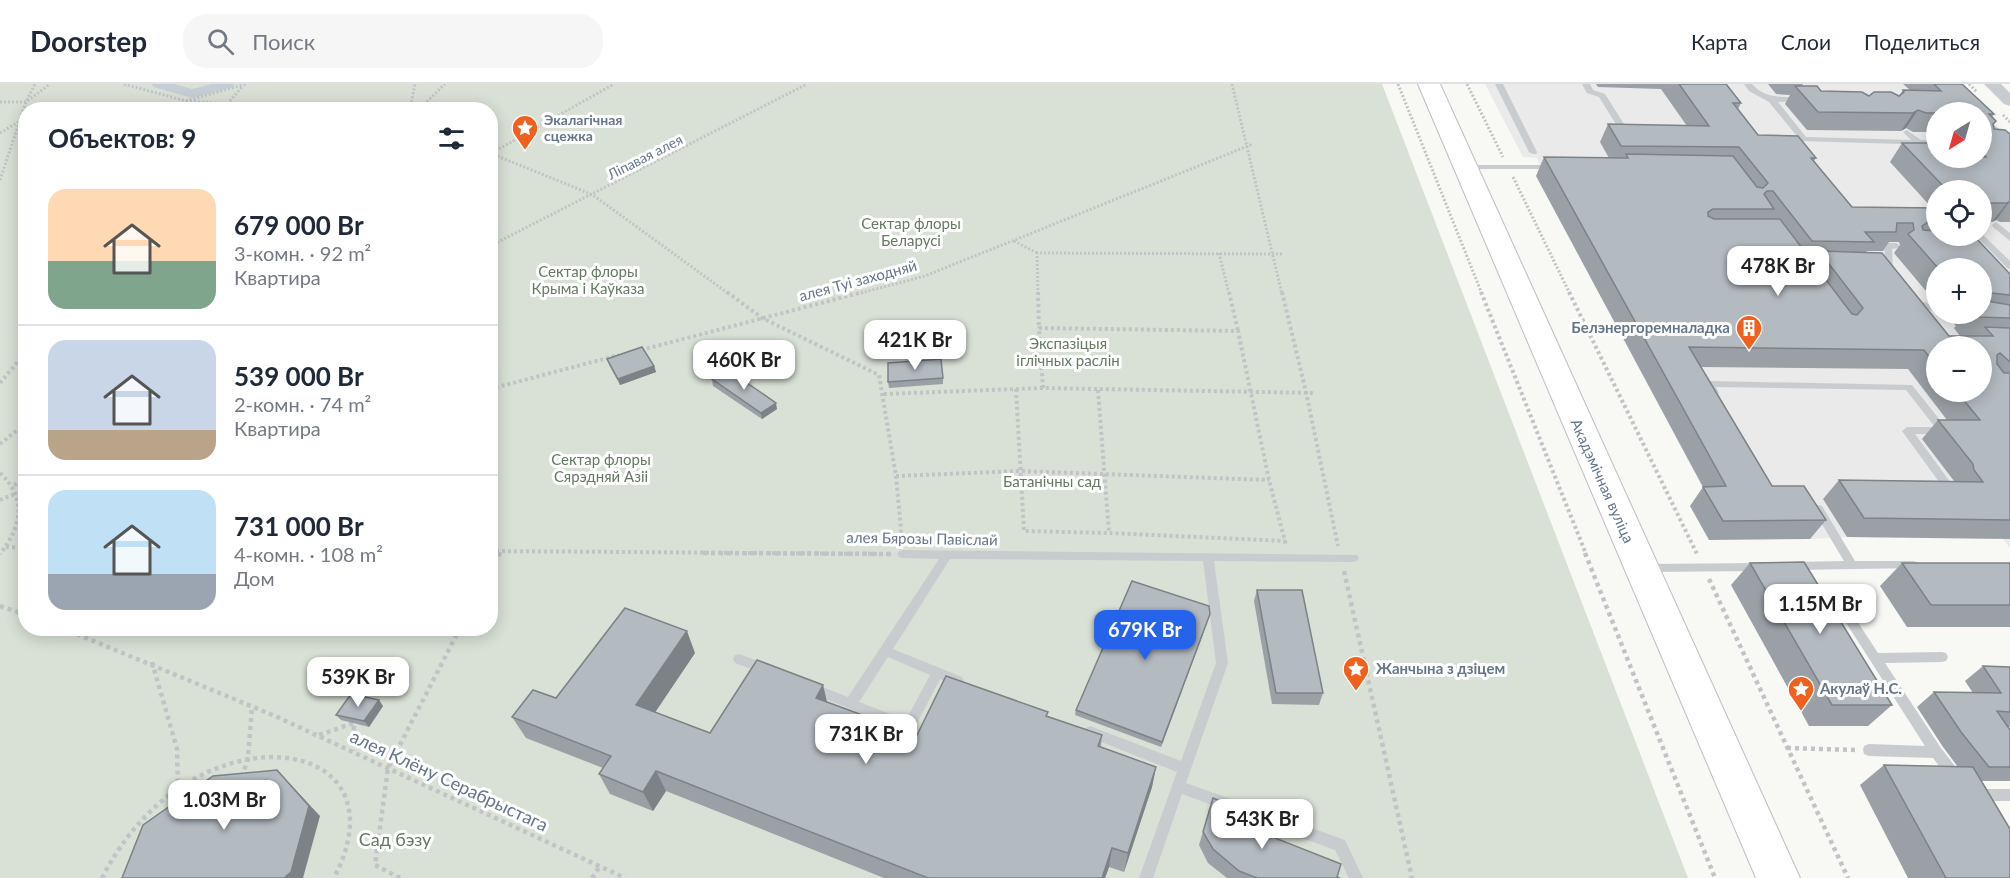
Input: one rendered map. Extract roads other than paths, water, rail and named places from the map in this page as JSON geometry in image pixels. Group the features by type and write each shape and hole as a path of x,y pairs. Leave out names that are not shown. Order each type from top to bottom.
{"main road":[{"name":"Акадэмічная вуліца","path":"1429,84 1778,878"}],"street":[{"path":"1992,84 2010,100"}],"lane":[{"path":"1499,84 1533,152"},
{"path":"1586,84 1590,91 1602,96 1627,135 1636,135"},
{"path":"1748,84 1772,100 1804,139 1926,142"},
{"path":"1795,84 1807,99"},
{"path":"1772,100 1817,99"},
{"path":"1992,128 2008,146"},
{"path":"1877,131 1886,141"},
{"path":"1907,132 1917,142"},
{"path":"1464,167 1563,167"},
{"path":"1996,225 2010,238"},
{"path":"1896,246 1888,246 1889,267 1896,276"},
{"path":"1990,246 2010,266"},
{"path":"1877,267 1889,267"},
{"path":"1903,285 1918,303 1926,306"},
{"path":"1720,405 1709,384 1909,387 1943,430 1907,431 1949,486"},
{"path":"1812,500 1852,565"},
{"name":"алея Бярозы Павіслай","path":"903,554 1347,558"},
{"path":"851,704 947,555"},
{"path":"1146,878 1222,663 1208,557"},
{"path":"1640,568 1928,565"},
{"path":"1838,601 1936,753 1974,800 2010,795"},
{"path":"885,651 969,685"},
{"path":"1875,658 1942,657"},
{"path":"739,659 780,675"},
{"path":"800,684 909,727 937,673"},
{"path":"1077,727 1185,769"},
{"path":"1869,750 1936,753"},
{"path":"1178,786 1340,845 1356,878"}],"waterway":[{"path":"159,84 192,94 228,84"}],"place":[{"name":"Экалагічная сцежка","path":"525,151"},
{"name":"Белэнергоремналадка","path":"1749,351"},
{"name":"Жанчына з дзіцем","path":"1356,692"},
{"name":"Акулаў Н.С.","path":"1801,712"}],"park label":[{"name":"Сектар флоры Беларусі","path":"911,232"},
{"name":"Сектар флоры Крыма і Каўказа","path":"588,280"},
{"name":"Экспазіцыя іглічных раслін","path":"1068,352"},
{"name":"Сектар флоры Сярэдняй Азіі","path":"601,468"},
{"name":"Батанічны сад","path":"1052,482"},
{"name":"Сад бэзу","path":"395,840"}]}
